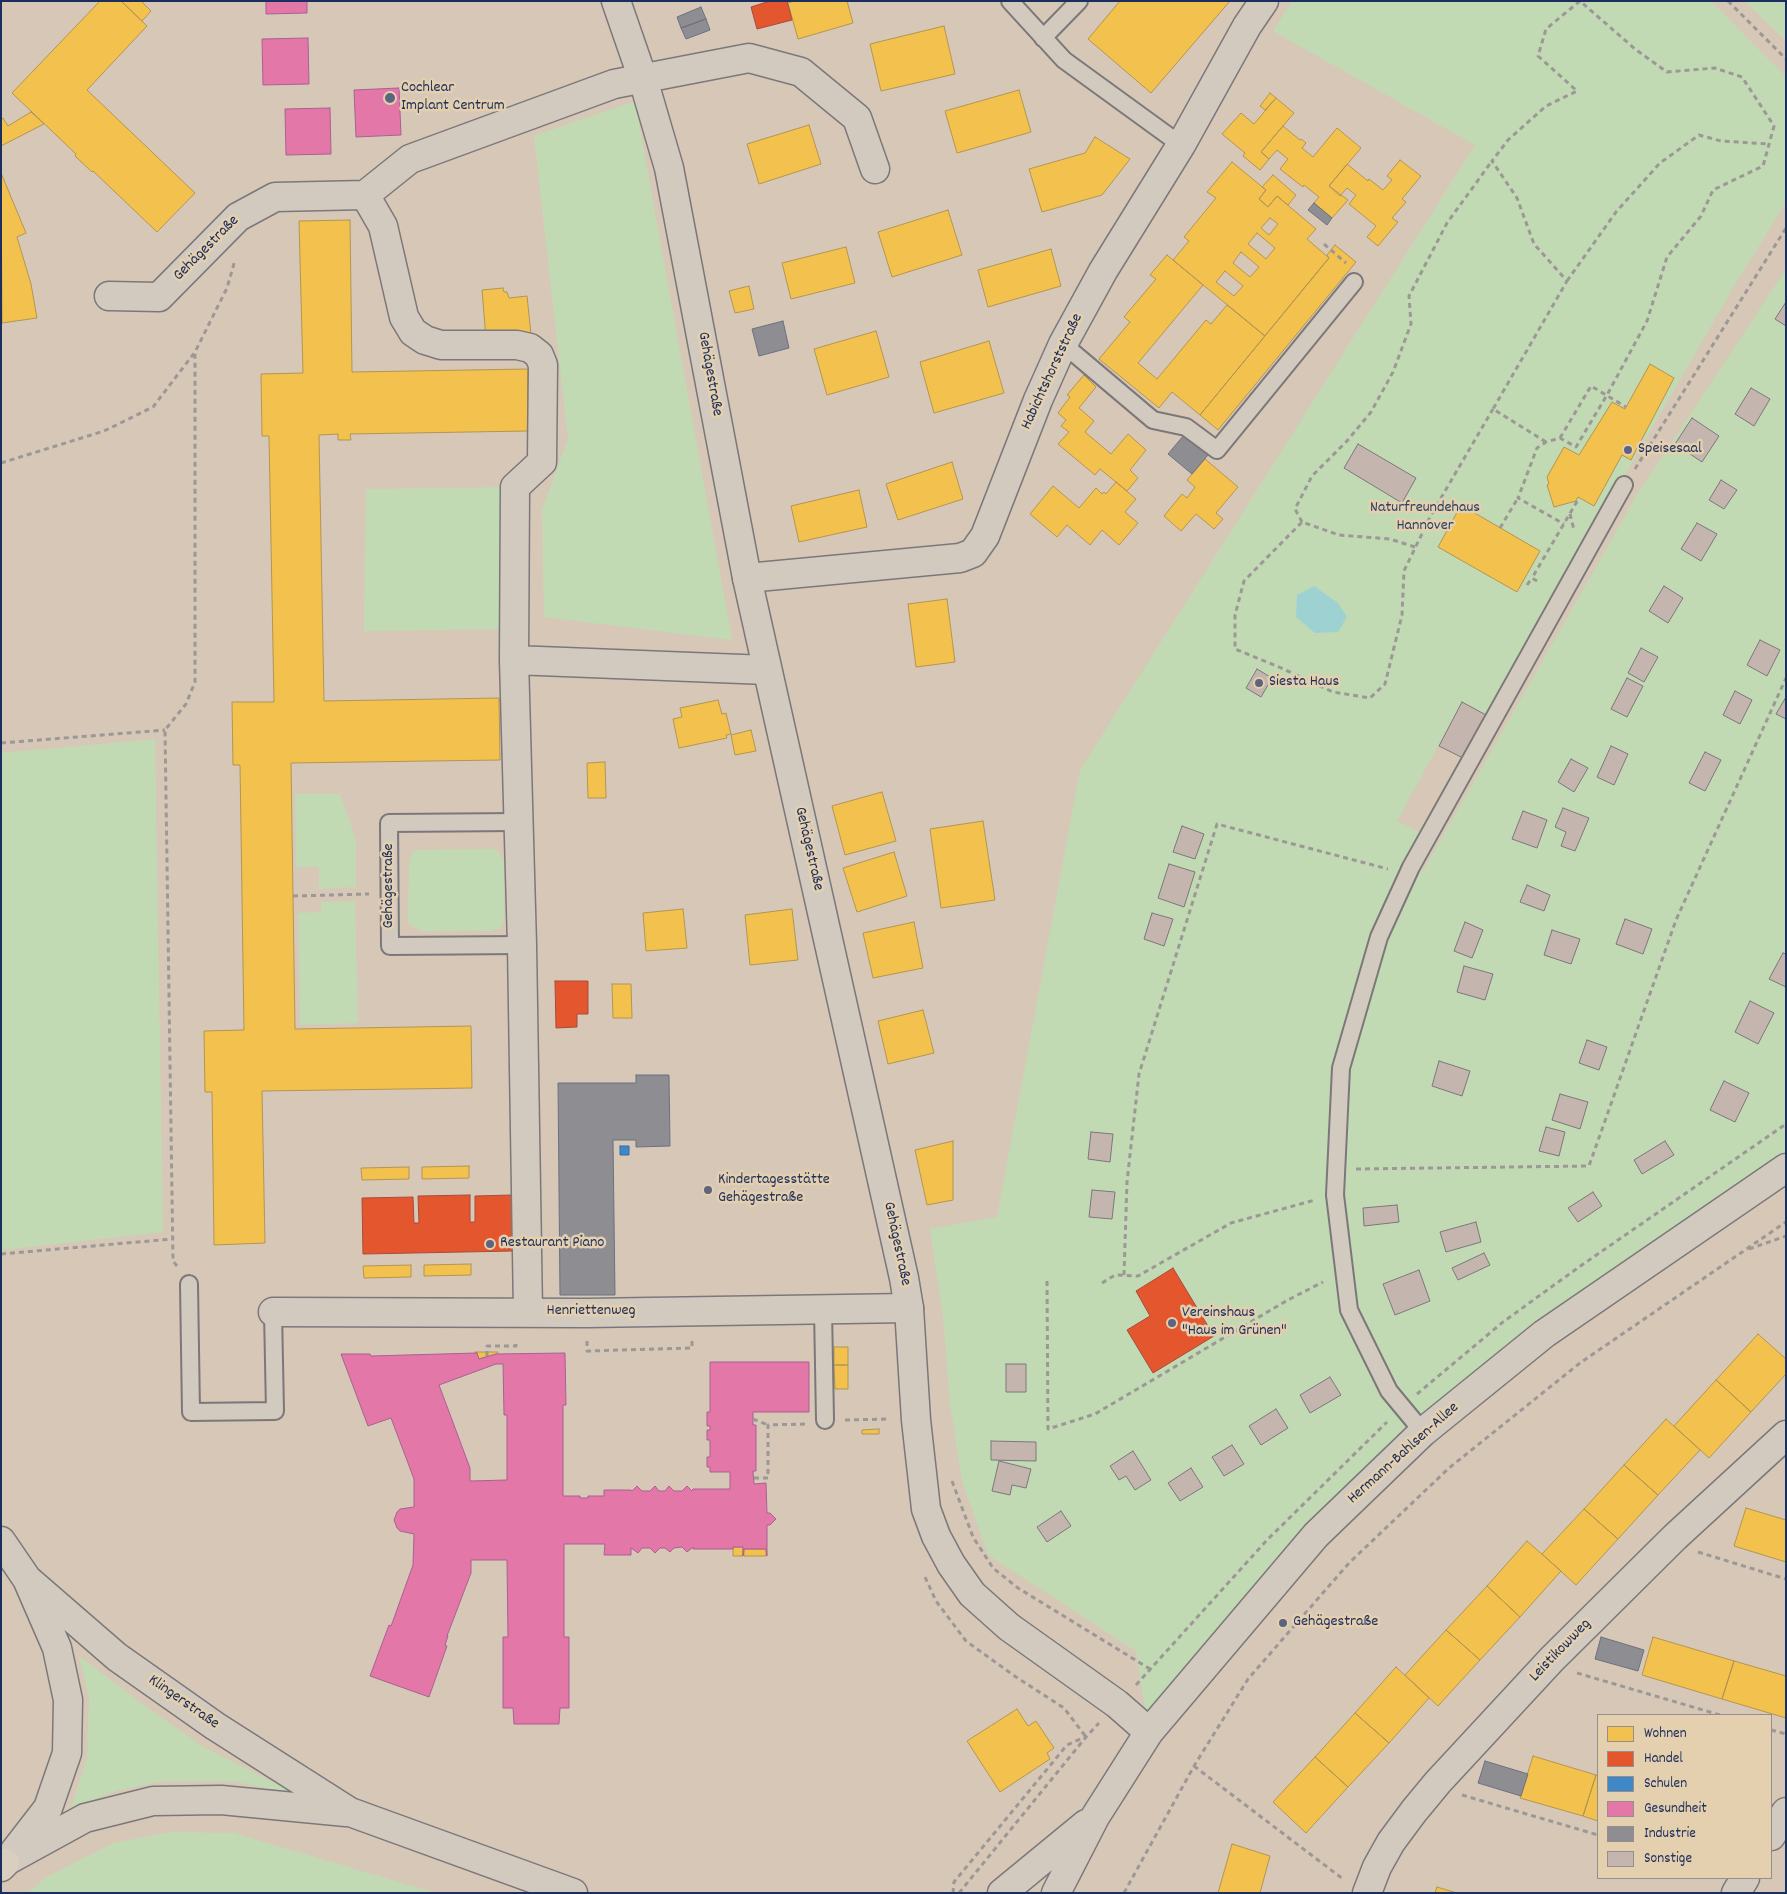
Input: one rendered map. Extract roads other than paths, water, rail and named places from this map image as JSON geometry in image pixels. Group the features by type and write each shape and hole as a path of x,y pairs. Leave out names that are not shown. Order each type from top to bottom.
{"street":[{"name":"Gehägestraße","path":"616,1 643,79 669,168 747,578 909,1308 916,1420 926,1509 936,1536 951,1564 972,1594 1009,1626 1117,1704 1149,1732"},
{"name":"Habichtshorststraße","path":"747,578 960,558 973,553 985,536 1062,344 1181,145 1247,26 1264,1"},
{"path":"528,1312 522,945 514,660 515,487 542,462 543,365 540,355 530,348 517,346 441,345 425,340 413,332 404,317 384,226 365,195 410,159 614,84 749,58 801,72 857,118 875,169"},
{"name":"Gehägestraße","path":"110,296 159,297 238,216 275,197 365,195"},
{"path":"514,660 767,670"},
{"name":"Hermann-Bahlsen-Allee","path":"1056,1893 1095,1817 1149,1732 1316,1535 1423,1432 1544,1334 1786,1168"},
{"name":"Henriettenweg","path":"274,1312 528,1312 909,1308"},
{"name":"Leistikowweg","path":"1357,1887 1378,1867 1391,1842 1438,1782 1552,1659 1675,1537 1786,1435"},
{"path":"1,1541 27,1579 57,1648 68,1700 67,1753 48,1808 2,1865"},
{"name":"Klingerstraße","path":"27,1579 117,1656 214,1726 350,1812 573,1893"},
{"name":"Klingerstraße","path":"2,1865 85,1818 153,1801 221,1800 350,1812"},
{"path":"1772,1834 1786,1812"},
{"name":"Hermann-Bahlsen-Allee","path":"1002,1893 1095,1817"},
{"path":"1736,1893 1744,1879"}],"lane":[{"path":"1010,1 1064,60 1181,145"},
{"path":"1043,38 1079,1"},
{"path":"1062,344 1153,420 1186,427 1217,450 1354,282"},
{"path":"1423,1432 1389,1390 1349,1310 1334,1195 1341,1068 1379,937 1408,874 1427,836 1624,486"},
{"name":"Gehägestraße","path":"518,822 389,823 390,946 522,945"},
{"path":"189,1284 191,1412 275,1411 274,1312"},
{"path":"823,1309 825,1420"}],"water":[{"path":"1314,586 1338,603 1347,617 1338,632 1315,633 1296,617 1297,595"}],"place":[{"name":"Cochlear Implant Centrum","path":"390,98"},
{"name":"Speisesaal","path":"1628,450"},
{"name":"Siesta Haus","path":"1259,683"},
{"name":"Kindertagesstätte Gehägestraße","path":"708,1190"},
{"name":"Restaurant Piano","path":"490,1244"},
{"name":"Vereinshaus \"Haus im Grünen\"","path":"1172,1323"},
{"name":"Gehägestraße","path":"1283,1623"}],"park label":[{"name":"Naturfreundehaus Hannover","path":"1425,518"}]}
